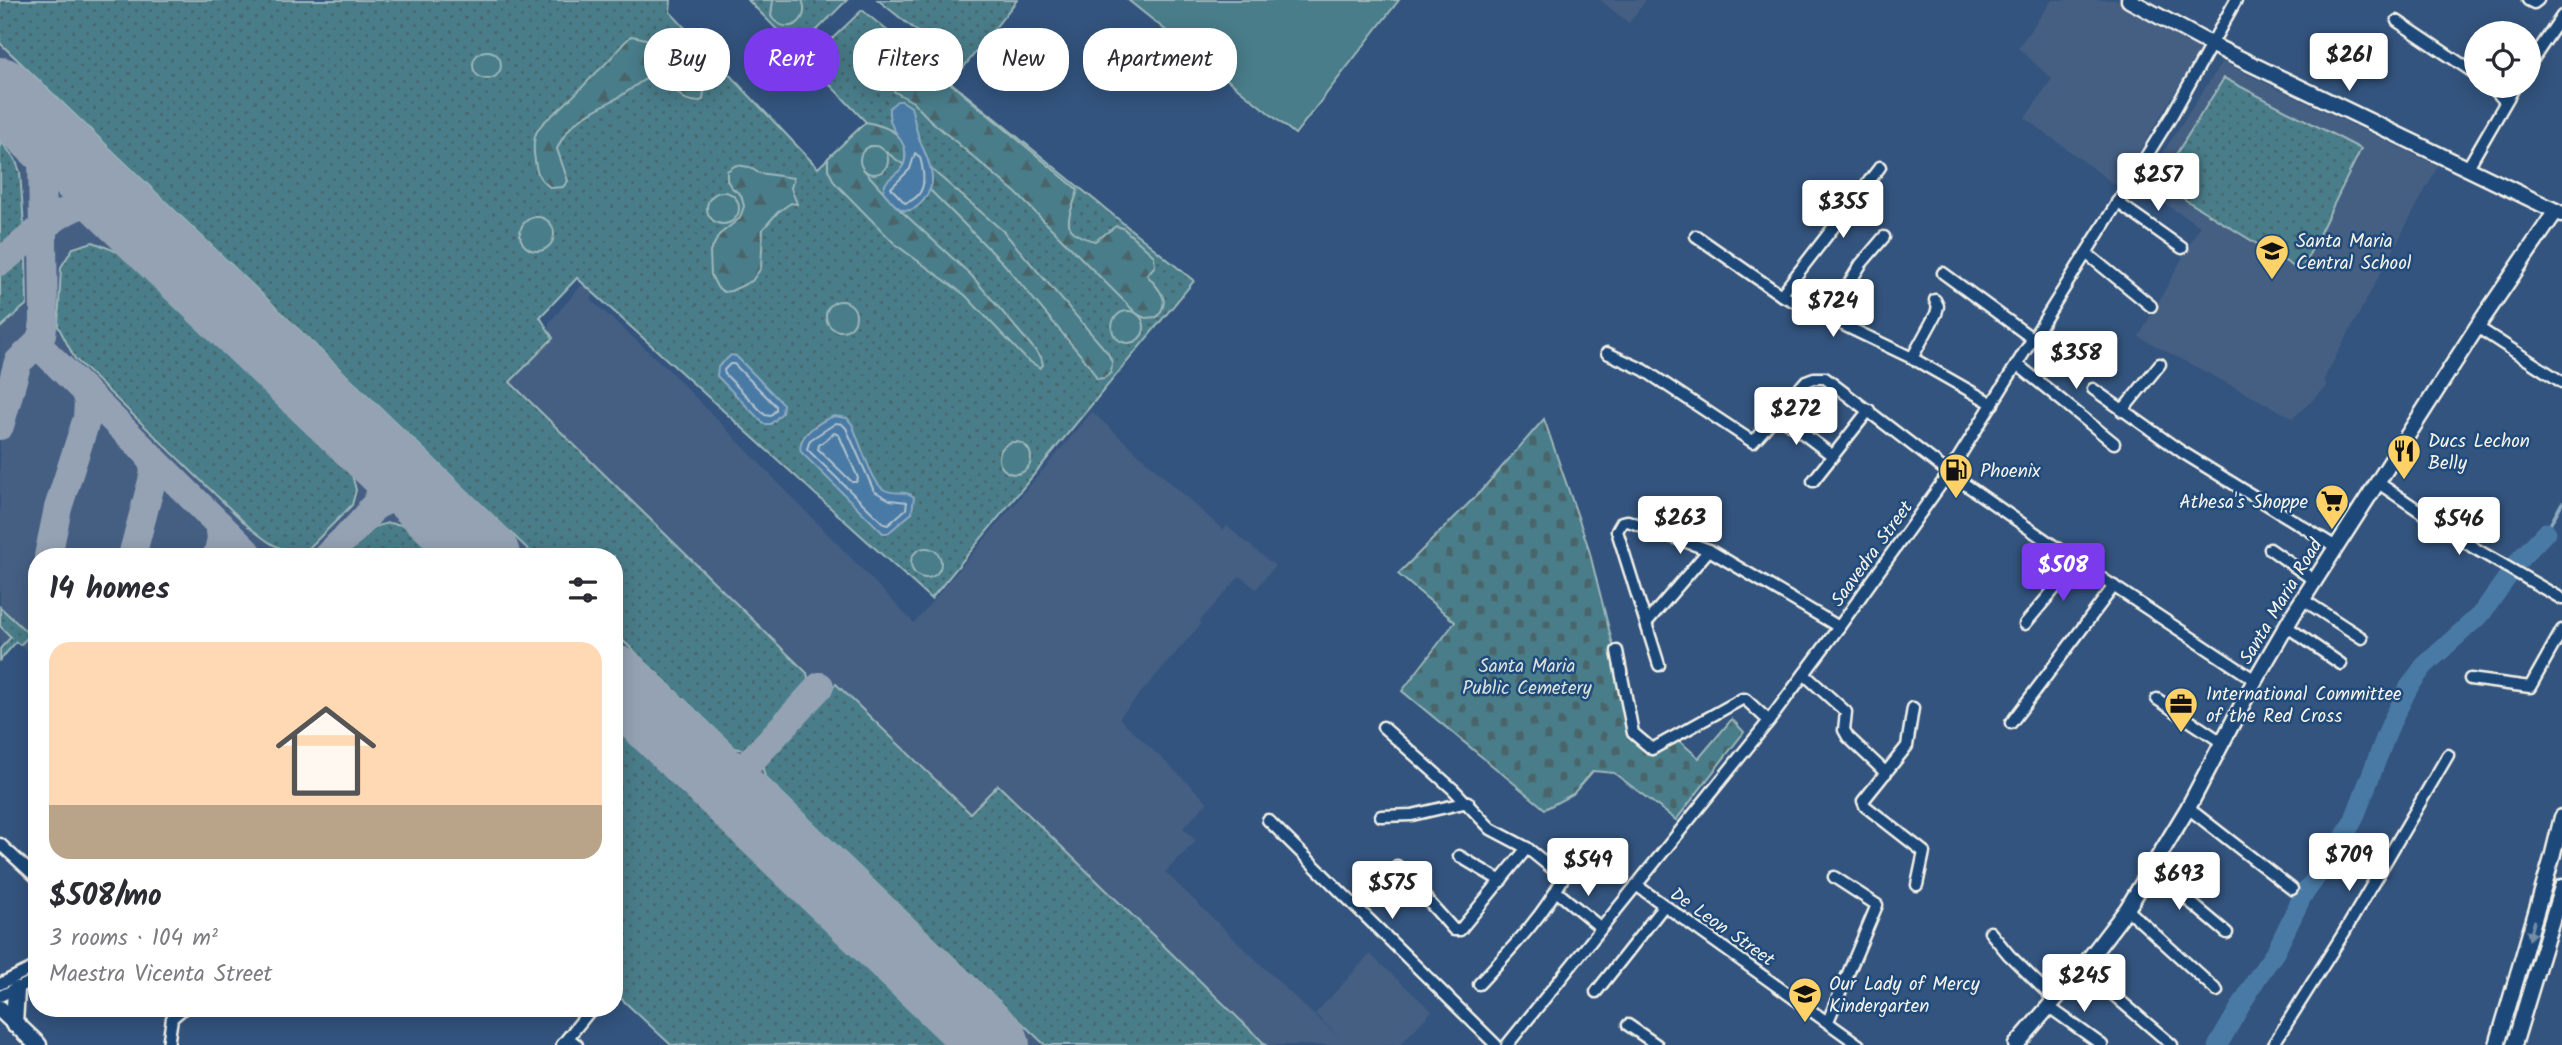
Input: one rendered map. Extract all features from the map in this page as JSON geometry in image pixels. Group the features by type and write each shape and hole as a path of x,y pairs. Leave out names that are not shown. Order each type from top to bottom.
{"main road":[{"path":"2129,0 2212,45 2559,213"},
{"name":"Santa Maria Road","path":"2016,1045 2082,968 2127,909 2188,808 2255,680 2302,599 2477,327 2559,213"},
{"path":"2497,1045 2562,821"},
{"path":"2514,1045 2562,887"},
{"path":"5,1026 16,990"},
{"path":"0,1009 5,1026 22,1045"},
{"path":"5,1026 38,1045"}],"street":[{"name":"Saavedra Street","path":"1507,1045 1769,721 1949,473 2172,116 2236,0"},
{"path":"2528,0 2535,3 2538,0"},
{"path":"2541,47 2562,16"},
{"path":"2397,21 2464,66"},
{"path":"2502,98 2505,102"},
{"path":"2467,169 2508,98"},
{"path":"1781,295 1880,167"},
{"path":"2117,202 2182,248"},
{"path":"1696,236 1781,295 1912,358 1993,404"},
{"path":"1827,319 1861,264 1884,237"},
{"path":"2086,253 2151,306"},
{"path":"1943,273 2033,339"},
{"path":"1912,358 1936,314 1938,306 1935,300"},
{"path":"2477,327 2562,382"},
{"path":"1607,353 1644,370 1749,441 1757,440 1806,381 1825,378 1949,473 2255,680"},
{"path":"2122,411 2160,364"},
{"path":"2018,365 2114,443"},
{"path":"2092,389 2182,452 2336,547"},
{"path":"1813,481 1870,410"},
{"path":"1777,414 1833,456"},
{"path":"2376,482 2474,548 2562,599"},
{"path":"1659,665 1617,531 1622,522 1629,521 1709,551 1839,627"},
{"path":"2270,549 2315,581"},
{"path":"1647,622 1709,551"},
{"path":"2025,624 2077,562"},
{"path":"2011,723 2113,586"},
{"path":"2302,599 2362,638"},
{"path":"2286,626 2341,664"},
{"path":"2470,679 2530,687 2562,630"},
{"path":"1617,651 1633,733 1652,749 1741,699 1745,699 1769,721"},
{"path":"1804,674 1846,712 1844,730 1848,737 1886,773"},
{"path":"2157,699 2223,743"},
{"path":"1913,708 1907,746 1863,804 1924,852 1917,885"},
{"path":"1383,727 1468,802 1491,829 1527,848 1559,874 1562,880 1520,939 1479,984"},
{"path":"2273,1045 2448,755"},
{"path":"1381,816 1412,816 1468,802"},
{"path":"2188,808 2291,889"},
{"path":"1268,820 1496,1045"},
{"path":"0,844 28,870"},
{"path":"1397,866 1457,930 1489,897 1527,848"},
{"path":"1460,856 1501,881"},
{"path":"2151,869 2227,933"},
{"path":"1828,1021 1877,905 1834,877"},
{"name":"De Leon Street","path":"1636,885 1663,907 1859,1045"},
{"path":"1556,891 1600,928"},
{"path":"1596,992 1663,907"},
{"path":"2127,909 2217,991"},
{"path":"1990,932 2052,1004 2102,1045"},
{"path":"2082,968 2172,1045"},
{"path":"0,984 28,970"},
{"path":"0,996 28,984"},
{"path":"168,1045 173,1017"},
{"path":"577,1045 565,1041 585,1017"},
{"path":"1628,1025 1657,1045"}],"shaded area":[{"path":"0,0 548,332 549,323 599,265 610,274 590,299 670,371 914,623 1092,412 1223,530 1227,526 1275,566 1256,589 1240,576 1119,718 1208,802 1183,828 1196,841 1165,872 1343,1041 1315,1014 1370,954 1432,1011 1400,1045 671,1045 623,1000 623,548 28,548 28,652 12,637 0,649"},
{"path":"1600,0 1646,0 1629,23"},
{"path":"2052,0 2116,0 2202,47 2118,187 2025,118 2052,79 2018,48"},
{"name":"Santa Maria Central School","path":"2222,62 2438,166 2324,379 2327,387 2293,418 2139,337 2200,226 2140,188"}],"green space":[{"path":"0,0 671,0 670,12 685,28 644,28 644,91 730,91 730,75 818,168 866,122 836,91 839,91 839,32 862,10 884,28 853,28 853,91 961,91 1194,281 931,599 577,278 540,317 553,338 510,382 807,673 809,683 806,688 754,745 743,750 735,748 623,641 623,548 527,548 0,43"},
{"path":"748,0 847,0 819,28 775,28"},
{"path":"773,0 802,0 804,8 800,21 789,26 776,22 771,16"},
{"path":"878,0 1017,0 995,28 977,28 977,50 963,68 963,28 913,28"},
{"path":"1128,0 1399,0 1295,134 1237,87 1237,28 1163,28"},
{"path":"631,36 644,39 644,80 583,117 562,138 557,149 568,181 563,187 551,188 542,180 537,170 534,149 536,132"},
{"path":"487,51 497,55 501,65 497,75 487,79 477,75 473,65 477,55"},
{"path":"2224,78 2361,149 2301,271 2158,183"},
{"path":"676,91 704,91 703,100 690,101"},
{"path":"960,91 1078,190 1069,222 1075,233 1095,241 1116,226 1123,228 1154,256 1155,266 1147,275 1164,300 1157,317 1145,318 1137,314 1016,193 930,120 913,102 895,92"},
{"path":"866,122 897,134 904,146 905,155 904,165 879,147 870,146 863,169 898,208 971,275 1041,357 1043,365 1040,368 1026,359 965,295 896,245 834,182 828,169 828,158"},
{"path":"0,140 15,159 20,172 24,226 18,239 0,256"},
{"path":"874,146 884,150 888,160 884,170 874,174 864,170 860,160 864,150"},
{"path":"736,165 749,167 759,173 794,178 791,188 797,204 791,203 778,212 763,229 761,268 752,281 724,292 717,287 711,275 710,252 719,235 740,218 744,206 741,195 727,180 727,171"},
{"path":"930,168 1003,231 1108,353 1112,362 1111,373 1097,379 1089,365 1004,264 930,190"},
{"path":"723,192 734,197 739,208 734,219 723,224 712,219 707,208 712,197"},
{"path":"537,217 549,222 554,234 549,246 537,251 525,246 520,234 525,222"},
{"path":"93,242 118,252 352,475 356,490 352,505 309,548 281,548 249,527 75,359 58,326 61,267 73,248"},
{"path":"20,254 26,256 27,304 0,328 0,268"},
{"path":"841,301 852,305 856,316 852,327 841,331 830,327 826,316 830,305"},
{"path":"1128,311 1139,316 1144,327 1139,338 1128,343 1117,338 1112,327 1117,316"},
{"name":"Santa Maria Public Cemetery","path":"1544,419 1588,546 1617,661 1629,734 1652,752 1676,738 1699,758 1732,719 1744,732 1676,820 1614,773 1593,771 1573,794 1545,809 1402,691 1455,622 1398,574 1480,492"},
{"path":"1015,442 1026,447 1031,458 1026,469 1015,474 1004,469 999,458 1004,447"},
{"path":"388,523 404,525 428,548 353,548 374,527"},
{"path":"926,548 937,552 941,563 937,574 926,578 915,574 911,563 915,552"},
{"path":"0,607 28,633 28,637 20,645 16,642 0,660 0,649 11,637 0,626"},
{"path":"836,684 970,813 998,785 1266,1045 1045,1045 765,777 765,759"},
{"path":"623,734 949,1045 671,1045 623,1000"}],"water":[{"path":"897,101 911,107 932,177 924,200 909,210 897,207 883,191 905,160 904,147 889,117 889,108"},
{"path":"731,355 736,356 783,404 782,413 771,424 764,424 717,376 718,367"},
{"path":"834,416 847,418 852,424 879,485 887,491 907,493 914,497 912,513 888,533 883,533 801,452 800,446 806,434"}],"waterway":[{"path":"2546,532 2562,503"},
{"path":"2218,1045 2276,951 2302,897 2339,846 2354,819 2391,723 2409,687 2424,666 2482,613 2521,558 2546,532"}],"taxiway":[{"path":"0,426 18,362 37,344 44,321 42,154 38,129"},
{"path":"0,262 40,229 69,210 100,201 117,204"},
{"path":"37,344 243,548"},
{"path":"50,548 58,508 87,418 88,402 84,390"},
{"path":"134,548 153,477 154,469 149,455"},
{"path":"335,548 361,523 378,499 383,471 379,455"},
{"path":"371,509 387,500 401,497 416,499 432,506"},
{"path":"219,524 221,538 219,548"},
{"path":"726,788 820,686"}],"runway":[{"path":"0,92 477,548"},
{"path":"623,689 995,1045"}],"place":[{"name":"Santa Maria Central School","path":"2272,281"},
{"name":"Ducs Lechon Belly","path":"2404,481"},
{"name":"Phoenix","path":"1956,500"},
{"name":"Athesa's Shoppe","path":"2332,531"},
{"name":"International Committee of the Red Cross","path":"2181,734"},
{"name":"Our Lady of Mercy Kindergarten","path":"1805,1024"}]}
